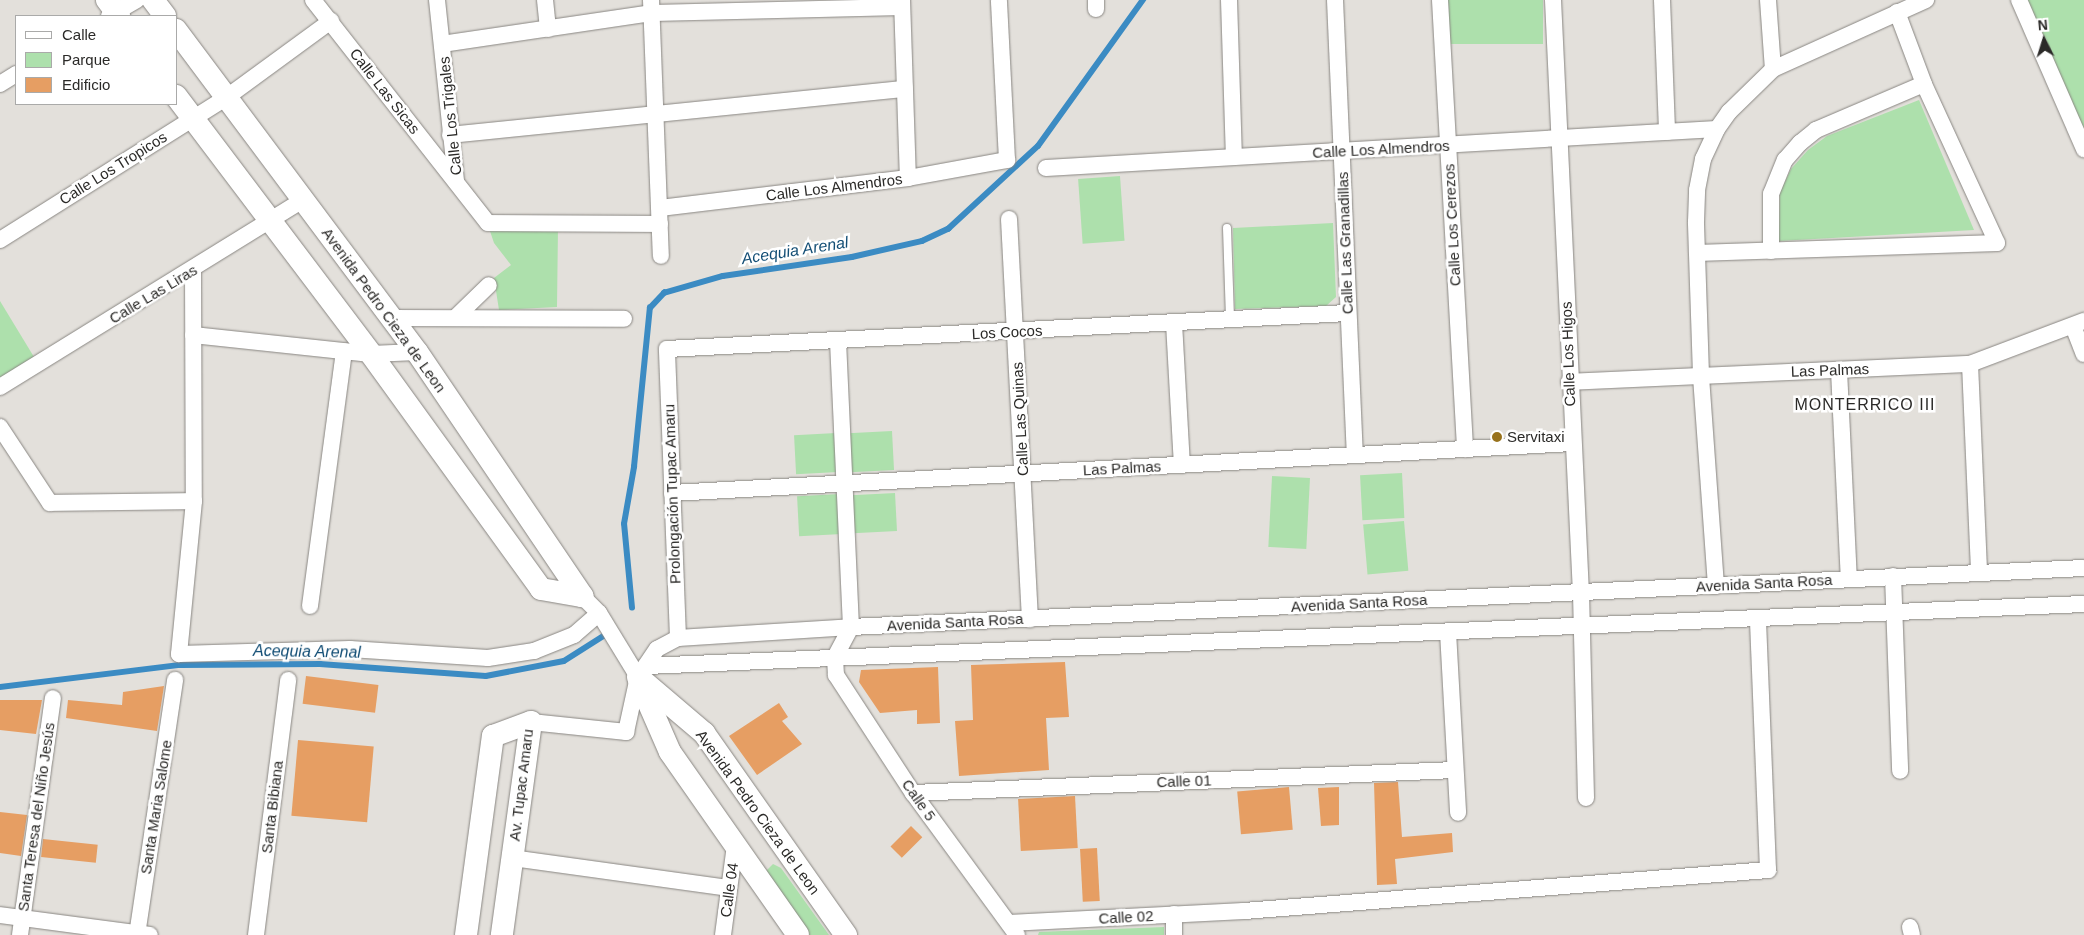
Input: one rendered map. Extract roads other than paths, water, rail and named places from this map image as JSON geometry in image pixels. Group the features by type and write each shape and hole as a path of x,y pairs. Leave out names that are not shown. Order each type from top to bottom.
{"street":[{"path":"112,11 137,0"},
{"path":"153,0 165,15"},
{"name":"Calle Las Sicas","path":"313,0 456,182"},
{"name":"Calle Los Trigales","path":"437,0 456,182 488,223"},
{"path":"545,0 548,29"},
{"name":"Calle Los Almendros","path":"488,223 660,216 908,178 1007,160 999,0"},
{"path":"1229,0 1234,157"},
{"name":"Calle Las Granadillas","path":"1335,0 1347,313 1355,455"},
{"name":"Calle Los Cerezos","path":"1440,0 1465,449"},
{"name":"Calle Los Higos","path":"1553,0 1571,444 1581,593 1586,798"},
{"path":"1662,0 1667,132"},
{"path":"1768,0 1773,69"},
{"path":"1716,586 1701,375 1697,253 1697,190 1703,159 1717,129 1743,95 1773,69 1926,0"},
{"path":"2019,0 2084,149"},
{"path":"442,44 548,29 652,7 902,4 908,178"},
{"path":"652,7 658,112 661,256"},
{"path":"1697,253 1997,243 1924,84 1897,12"},
{"name":"Calle Los Tropicos","path":"0,240 227,97 331,21"},
{"name":"Avenida Pedro Cieza de Leon","path":"178,33 304,199 416,352 582,596 602,620 617,643 704,733 846,935"},
{"path":"0,84 15,75"},
{"path":"1772,251 1771,194 1785,160 1800,143 1816,130 1924,84"},
{"path":"450,135 658,112 905,90"},
{"path":"178,99 371,354 541,589 582,596"},
{"name":"Calle Los Almendros","path":"1046,168 1717,129"},
{"name":"Calle Las Liras","path":"0,387 193,270 304,199"},
{"name":"Calle Las Quinas","path":"1009,219 1030,619"},
{"path":"193,270 194,501 179,654 350,649 488,658 534,651 574,635 602,620"},
{"path":"455,318 489,285"},
{"name":"Los Cocos","path":"667,349 1347,313"},
{"path":"391,318 624,319"},
{"path":"1174,323 1182,465"},
{"path":"2079,323 2084,354"},
{"name":"Las Palmas","path":"1569,382 1970,364 2079,323"},
{"path":"193,336 371,354 416,352"},
{"path":"835,657 852,627 838,341"},
{"name":"Prolongación Tupac Amaru","path":"667,349 678,638"},
{"path":"310,606 344,351"},
{"path":"1970,364 1979,572"},
{"path":"1839,370 1849,578"},
{"path":"0,427 50,503 194,501"},
{"name":"Las Palmas","path":"672,493 1571,444"},
{"name":"Avenida Santa Rosa","path":"642,671 657,649 678,638 852,627 2084,568"},
{"path":"1893,576 1900,771"},
{"name":"Avenida Santa Rosa","path":"642,671 835,657 2084,604"},
{"name":"Calle 02","path":"1013,929 1174,914 1768,870 1758,618"},
{"path":"1448,632 1458,813"},
{"name":"Calle 5","path":"835,657 836,675 913,793 1013,929"},
{"path":"531,722 626,732 642,671"},
{"name":"Avenida Pedro Cieza de Leon","path":"642,671 670,752 798,935"},
{"name":"Santa Maria Salome","path":"141,934 175,680"},
{"name":"Santa Bibiana","path":"256,935 288,680"},
{"name":"Santa Teresa del Niño Jesús","path":"20,935 53,698"},
{"name":"Av. Tupac Amaru","path":"466,935 493,736 531,722 502,935"},
{"name":"Calle 01","path":"913,793 1455,770"},
{"name":"Calle 04","path":"723,935 735,845"},
{"path":"512,858 729,888"},
{"path":"1174,914 1174,935"},
{"path":"0,915 141,934"}],"lane":[{"path":"1227,228 1230,319"}],"waterway":[{"name":"Acequia Arenal","path":"632,608 624,524 634,467 650,308 664,293 723,276 852,257 922,241 948,229 1038,146 1143,0"},
{"name":"Acequia Arenal","path":"0,687 180,665 320,664 486,676 564,661 605,635"}],"place":[{"name":"Servitaxi","path":"1497,437"}],"district":[{"name":"MONTERRICO III","path":"1865,405"}]}
